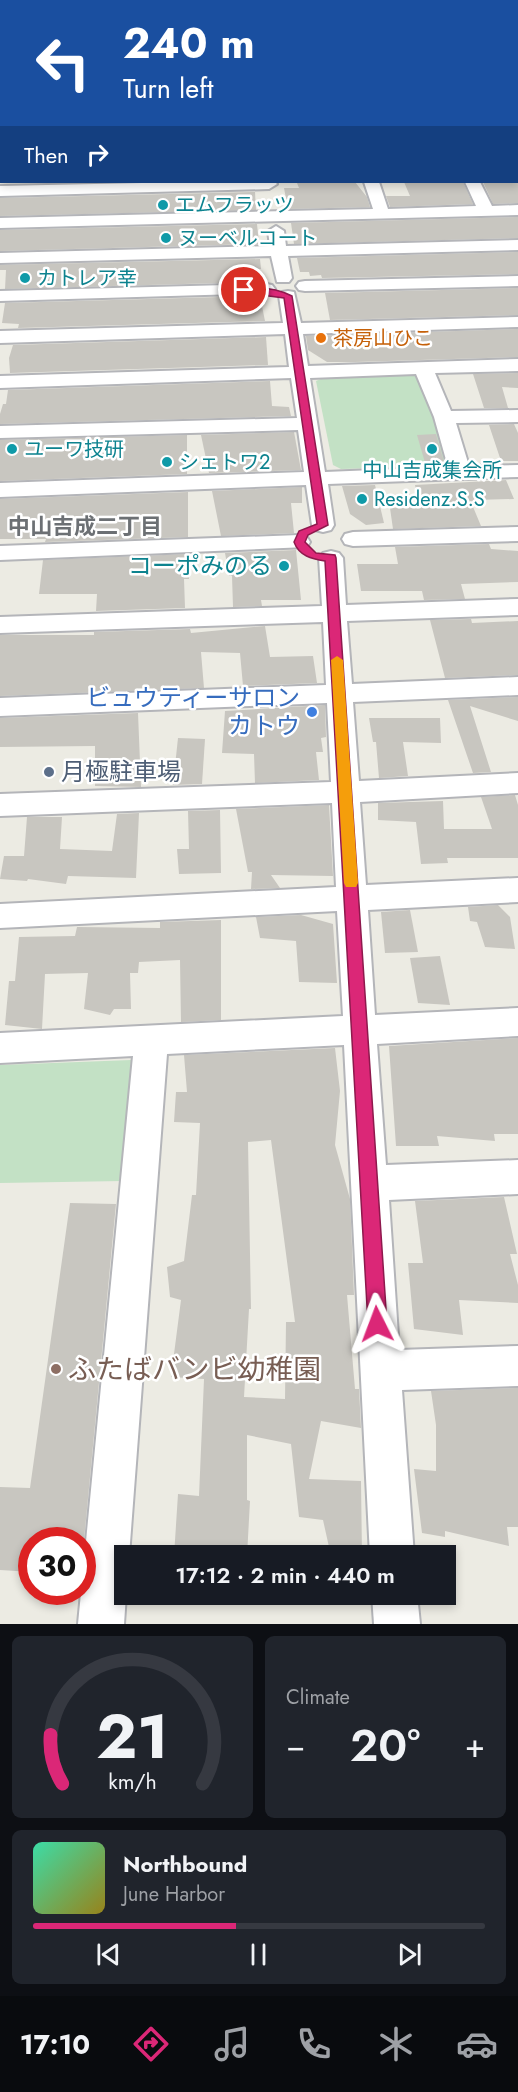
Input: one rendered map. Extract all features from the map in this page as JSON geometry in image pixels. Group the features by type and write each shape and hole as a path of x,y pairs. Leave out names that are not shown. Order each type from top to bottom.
{"street":[{"path":"0,191 269,183 279,250 292,287 293,329 323,525"},
{"path":"372,183 382,213"},
{"path":"473,183 486,210"},
{"path":"0,223 518,210"},
{"path":"0,258 518,245"},
{"path":"0,296 266,289 272,294 292,287 518,281"},
{"path":"0,337 518,322"},
{"path":"0,382 518,366"},
{"path":"423,368 444,417 460,473"},
{"path":"444,417 518,416"},
{"path":"0,432 307,424"},
{"path":"0,490 518,471"},
{"path":"391,1545 334,612 342,548 345,530 323,525 303,533 299,542 301,548 313,556 342,548 518,534"},
{"path":"0,553 299,542"},
{"path":"0,625 518,607"},
{"path":"0,707 518,687"},
{"path":"0,805 518,783"},
{"path":"0,916 518,890"},
{"path":"0,1048 518,1022"},
{"path":"101,1624 151,1041"},
{"path":"369,1182 518,1177"},
{"path":"380,1371 518,1366"},
{"path":"395,1605 397,1624"}],"green space":[{"path":"330,375 421,375 451,466 341,469 333,465 316,381"},
{"path":"131,1060 123,1181 0,1183 0,1065"}],"building":[{"path":"297,183 356,183 367,197 370,207 288,209 284,188 299,188"},
{"path":"404,183 463,183 473,204 390,207 386,196 410,196"},
{"path":"483,183 518,183 518,203 493,204"},
{"path":"255,192 256,210 0,216 0,198"},
{"path":"518,217 518,238 294,244 291,223"},
{"path":"257,224 259,244 0,251 0,230"},
{"path":"518,252 518,274 322,278 321,275 310,276 309,272 300,272 297,258"},
{"path":"260,259 261,269 251,269 255,282 5,289 6,270 0,270 0,265"},
{"path":"518,288 518,315 330,320 325,293"},
{"path":"260,296 265,321 18,328 19,324 2,323 5,303"},
{"path":"518,329 518,357 327,362 308,350 306,336"},
{"path":"266,337 268,365 10,373 9,358 13,345"},
{"path":"518,373 518,388 502,387 508,408 484,408 473,374"},
{"path":"270,381 272,406 289,407 291,416 0,424 0,414 3,404 6,404 8,390"},
{"path":"514,424 518,433 518,461 501,461 489,425"},
{"path":"294,432 301,470 209,473 201,435"},
{"name":"中山吉成集会所","path":"436,434 445,465 426,466 417,435"},
{"path":"187,435 187,474 0,481 0,440"},
{"path":"506,480 514,499 473,500 474,502 471,502 481,526 393,529 390,508 419,507 415,485"},
{"name":"Residenz.S.S","path":"375,485 384,523 366,525 350,514 342,486"},
{"path":"302,487 302,503 291,503 294,533 221,536 212,491"},
{"path":"188,492 188,537 45,542 46,539 0,539 0,499"},
{"path":"489,544 491,549 518,551 518,582 461,584 465,599 424,600 422,591 361,591 357,564 398,564 395,547"},
{"path":"296,550 301,600 261,600 262,606 233,607 232,576 229,576 225,553"},
{"path":"188,554 189,579 184,579 185,608 96,611 97,594 39,594 43,560"},
{"path":"471,619 472,623 518,621 518,675 445,678 430,620"},
{"path":"265,626 270,657 313,656 317,683 243,686 240,653 201,652 204,688 0,696 0,635 94,635 94,632 190,629 191,633"},
{"path":"518,697 518,721 470,706 491,772 473,773 448,700"},
{"path":"325,705 326,737 321,738 323,752 316,752 319,780 255,783 254,754 222,753 225,711"},
{"path":"138,713 141,787 95,786 95,746 0,747 0,718"},
{"path":"369,718 440,718 441,743 403,742 408,776 379,778 376,742 373,742"},
{"path":"178,738 205,739 202,784 173,785"},
{"path":"515,795 518,805 518,858 447,858 448,863 421,864 416,822 378,820 378,803 443,801 444,829 492,829 481,797"},
{"path":"329,805 333,876 271,875 280,888 251,889 252,872 248,872 236,809"},
{"path":"220,810 221,873 179,874 177,849 189,849 188,811"},
{"path":"139,813 136,878 68,876 66,884 28,879 27,881 0,879 4,856 24,856 27,817 62,817 60,849 112,851 117,814"},
{"path":"498,905 510,917 515,949 485,947 477,922 470,921 468,907"},
{"path":"410,910 418,952 385,953 381,912"},
{"path":"301,915 333,924 337,983 299,982 296,941 260,938 256,917"},
{"path":"221,920 221,1020 181,1022 180,960 139,962 138,973 130,973 131,1009 114,1009 110,1015 84,1009 88,973 45,974 42,1029 5,1025 9,981 15,981 19,937 75,936 77,927 160,928 160,922"},
{"path":"440,956 450,1005 418,1003 410,958"},
{"path":"518,1038 518,1134 494,1134 495,1141 437,1136 439,1146 396,1146 389,1046"},
{"path":"335,1048 340,1091 335,1145 350,1199 354,1295 347,1295 355,1389 359,1389 361,1428 321,1421 309,1479 361,1481 362,1545 329,1545 323,1520 299,1517 291,1444 247,1435 247,1500 250,1501 248,1545 175,1545 178,1494 199,1496 204,1379 171,1377 181,1300 170,1297 167,1267 184,1261 192,1195 196,1195 200,1123 174,1122 176,1092 187,1092 184,1055","holes":["271,1140 295,1322 286,1322 285,1399 244,1397 249,1309 251,1309 248,1142"]},
{"path":"504,1197 517,1254 510,1254 518,1285 518,1303 459,1300 463,1335 414,1329 408,1263 423,1263 415,1201"},
{"path":"70,1203 116,1204 85,1527 18,1527 18,1571 0,1570 0,1487 30,1488"},
{"path":"518,1388 518,1527 507,1527 509,1546 445,1531 445,1537 422,1533 414,1469 436,1471 436,1425 431,1391"}],"slow traffic":[{"path":"337,660 351,883"}],"place":[{"name":"エムフラッツ","path":"163,205"},
{"name":"ヌーベルコート","path":"166,238"},
{"name":"カトレア幸","path":"25,278"},
{"name":"茶房山ひこ","path":"321,338"},
{"name":"ユーワ技研","path":"12,449"},
{"name":"中山吉成集会所","path":"432,449"},
{"name":"シェトワ2","path":"167,462"},
{"name":"Residenz.S.S","path":"362,499"},
{"name":"コーポみのる","path":"284,566"},
{"name":"ビュウティーサロン カトウ","path":"312,712"},
{"name":"月極駐車場","path":"49,772"},
{"name":"ふたばバンビ幼稚園","path":"56,1369"}],"district":[{"name":"中山吉成二丁目","path":"85,526"}],"route":[{"path":"244,290 266,289 277,296 288,296 323,525 308,529 300,537 299,542 301,548 313,556 331,558 377,1324"}]}
